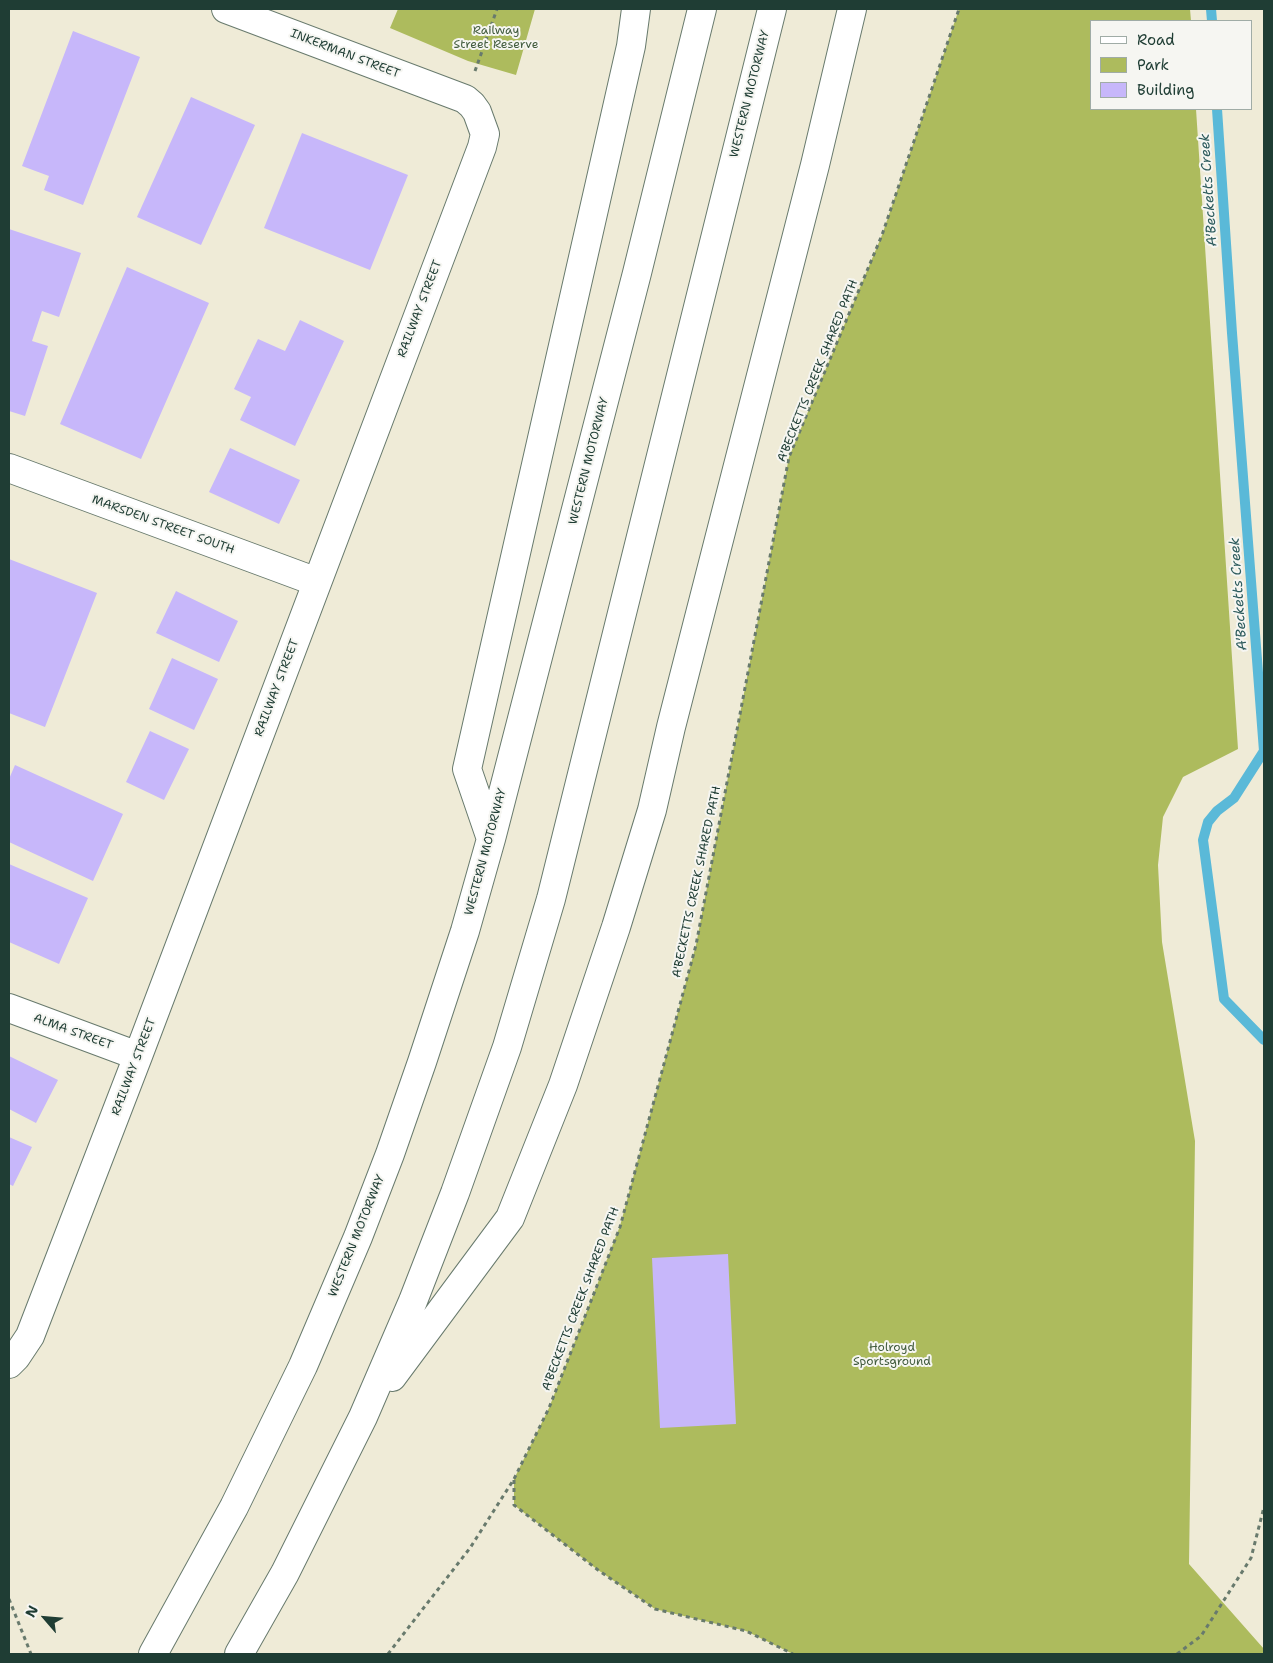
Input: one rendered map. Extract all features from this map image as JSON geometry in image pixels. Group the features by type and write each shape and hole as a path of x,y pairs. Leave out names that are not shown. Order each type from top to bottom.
{"main road":[{"name":"INKERMAN STREET","path":"226,9 465,100"},
{"path":"491,839 467,768 631,46 636,9"},
{"name":"WESTERN MOTORWAY","path":"153,1654 234,1507 299,1375 358,1237 390,1154 422,1062 465,931 491,839 637,273 702,9"},
{"name":"WESTERN MOTORWAY","path":"239,1654 284,1573 363,1417 414,1301 507,1047 551,899 772,9"},
{"path":"363,1417 510,1218 563,1085 616,927 652,810 671,727 815,165 852,9"},
{"name":"RAILWAY STREET","path":"9,1364 30,1336 482,147 485,134 482,122 472,105 465,100"},
{"name":"MARSDEN STREET SOUTH","path":"9,468 317,582"},
{"name":"ALMA STREET","path":"9,1008 138,1056"}],"path":[{"path":"465,100 497,9"},
{"name":"A'BECKETTS CREEK SHARED PATH","path":"793,1654 746,1632 655,1609 598,1570 514,1505 514,1479 549,1408 620,1226 696,944 789,457 882,235 959,9"},
{"path":"388,1654 470,1548 514,1479"},
{"path":"1177,1654 1200,1636 1250,1558 1264,1507"},
{"path":"9,1599 31,1654"}],"green space":[{"name":"Railway Street Reserve","path":"398,9 535,9 516,75 468,61 390,28"},
{"name":"Holroyd Sportsground","path":"959,9 1190,9 1191,20 1090,20 1090,110 1196,110 1238,749 1183,777 1163,817 1158,865 1162,942 1195,1141 1189,1564 1264,1649 1264,1654 793,1654 746,1631 655,1609 598,1570 514,1505 514,1479 549,1408 620,1226 696,945 789,457 882,235"}],"building":[{"path":"73,31 140,57 83,205 44,190 49,176 22,166"},
{"path":"191,97 255,125 201,245 137,217"},
{"path":"302,133 408,175 370,270 264,228"},
{"path":"9,229 81,253 59,317 42,311 32,341 48,346 25,416 9,411"},
{"path":"127,267 209,303 141,459 60,424"},
{"path":"300,320 344,341 295,446 240,420 251,397 234,389 258,339 285,351"},
{"path":"230,448 300,480 279,524 209,492"},
{"path":"9,559 97,593 45,727 9,713"},
{"path":"176,591 238,621 219,662 156,633"},
{"path":"172,658 218,679 194,730 149,709"},
{"path":"150,731 189,749 164,800 126,782"},
{"path":"15,765 123,814 93,881 9,842 9,779"},
{"path":"9,864 88,898 59,964 9,942"},
{"path":"9,1056 58,1080 36,1123 9,1109"},
{"path":"9,1137 32,1147 13,1186 9,1184"},
{"path":"728,1254 736,1424 660,1428 652,1258"}],"waterway":[{"name":"A'Becketts Creek","path":"1211,9 1212,20"},
{"name":"A'Becketts Creek","path":"1217,110 1264,751 1234,798 1217,811 1208,822 1203,840 1224,999 1264,1040"}]}
